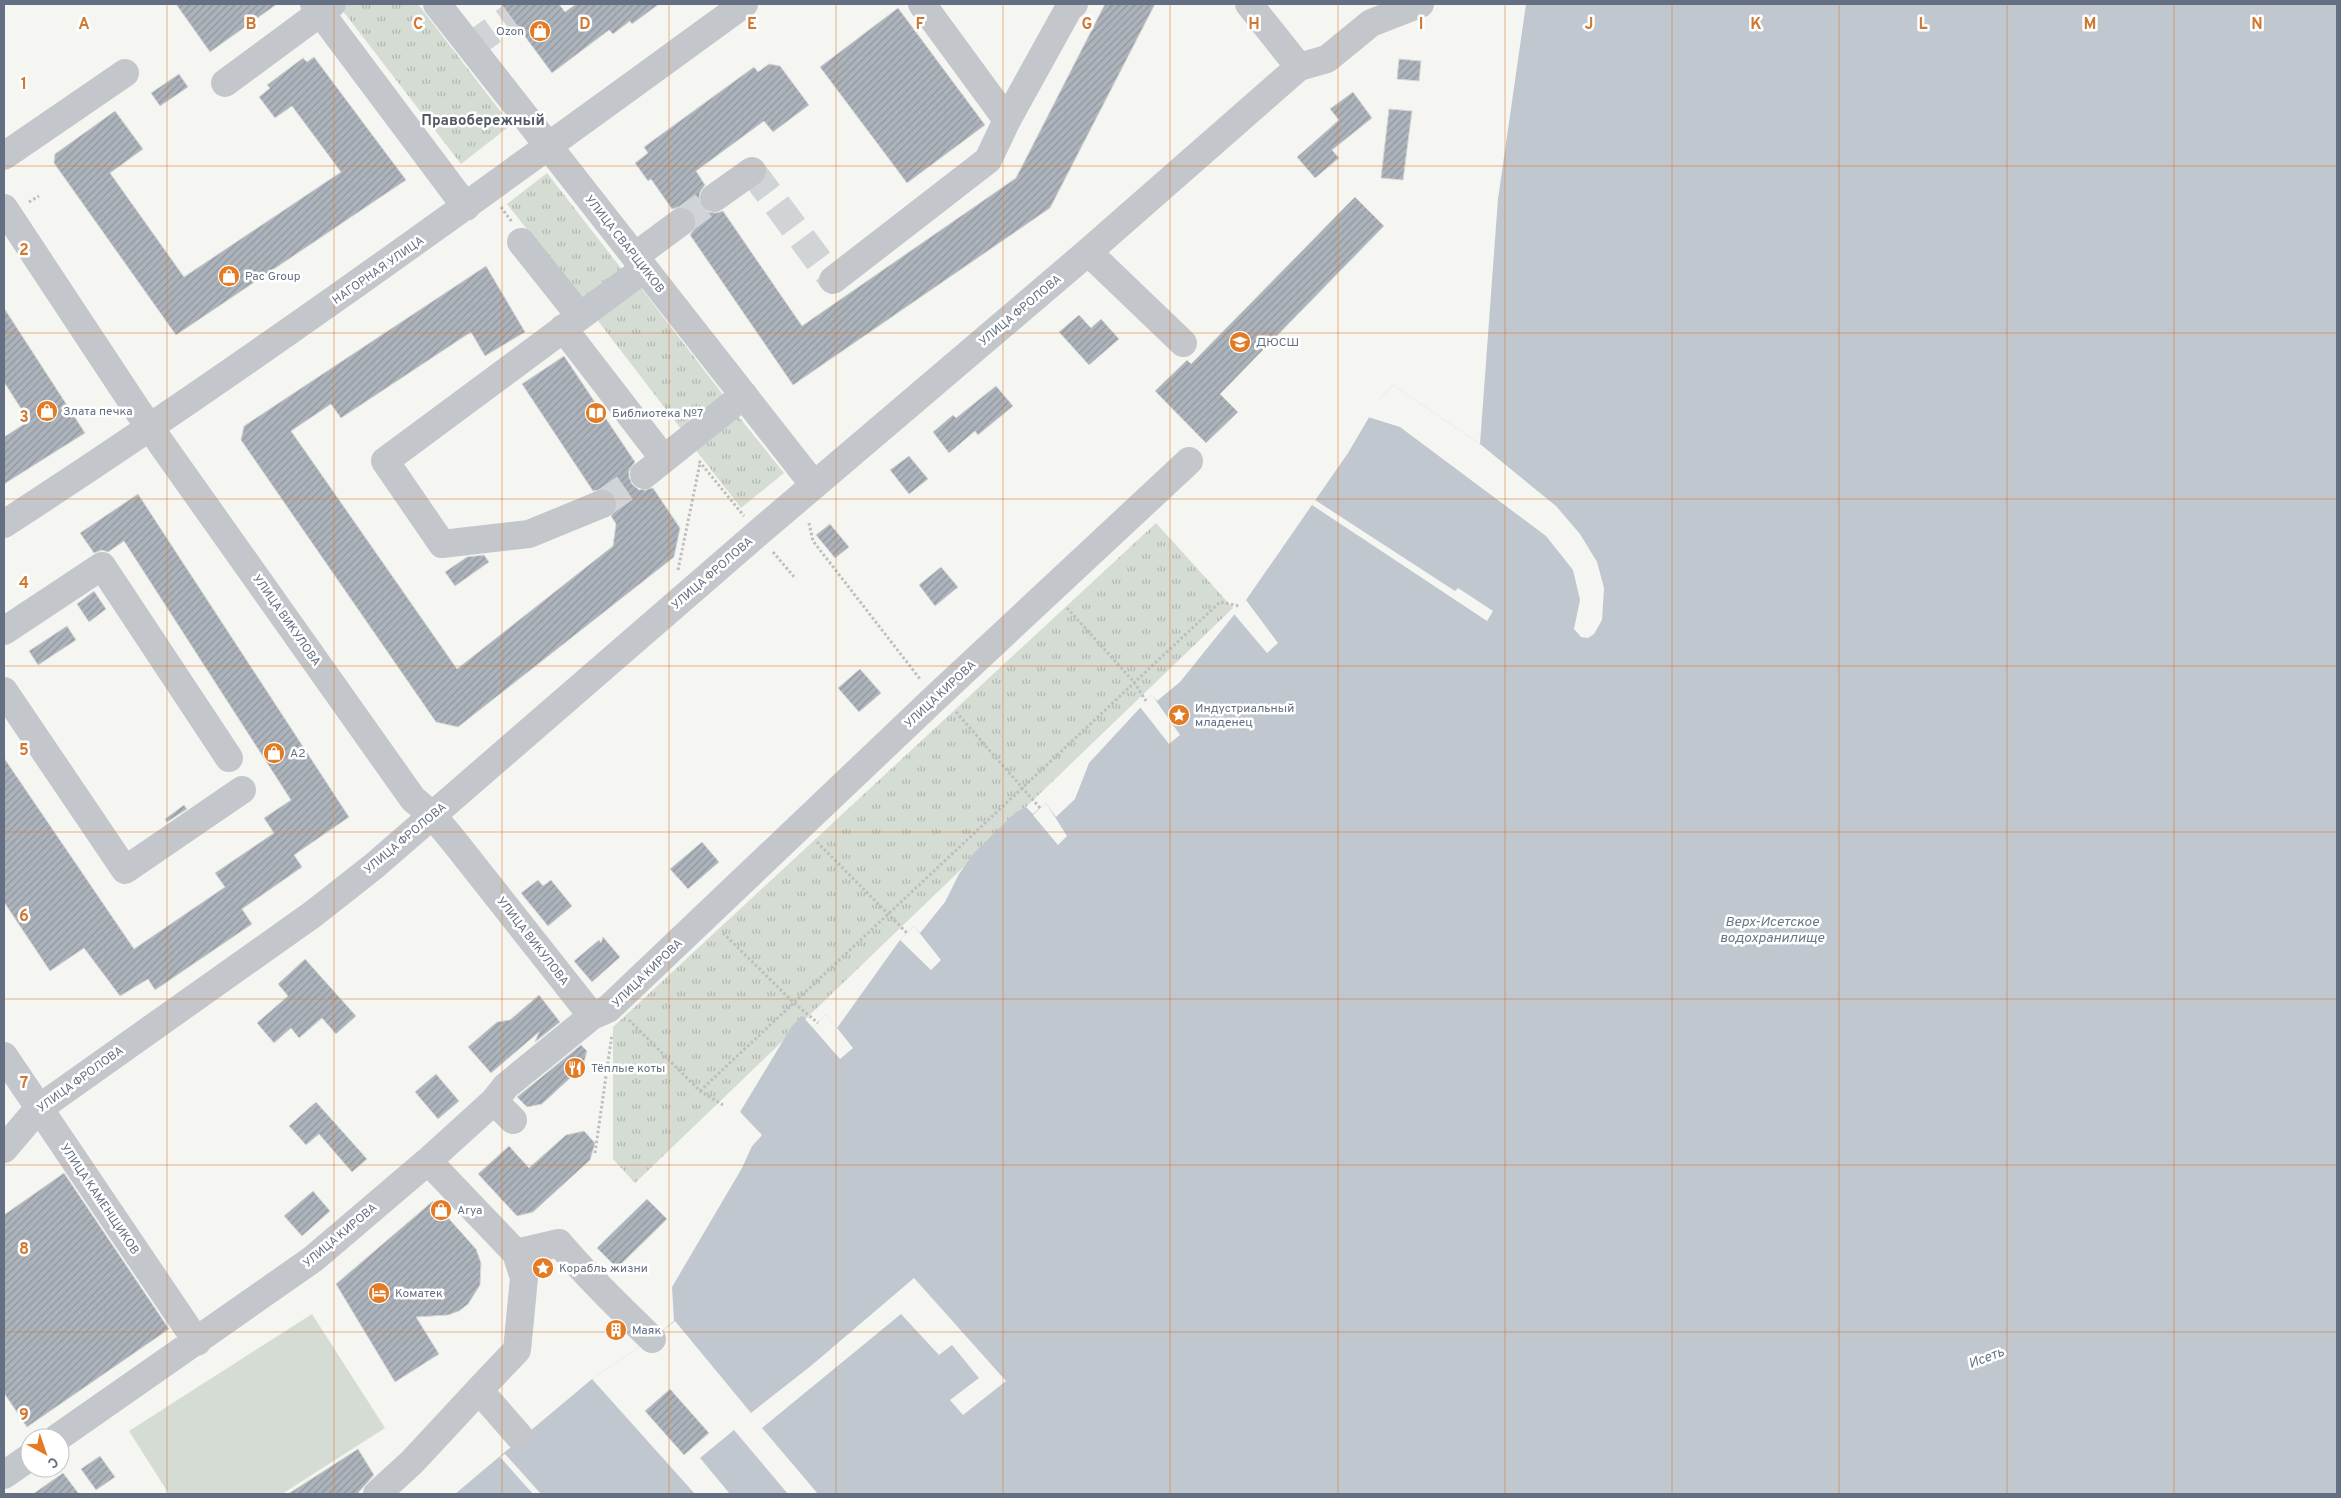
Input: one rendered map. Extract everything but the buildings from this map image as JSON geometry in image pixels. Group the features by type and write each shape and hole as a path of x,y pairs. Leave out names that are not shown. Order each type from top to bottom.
{"street":[{"name":"УЛИЦА СВАРЩИКОВ","path":"437,4 814,485"},
{"name":"НАГОРНАЯ УЛИЦА","path":"4,524 151,428 466,207 744,4"},
{"path":"922,4 1007,120"},
{"path":"833,280 988,160 1007,120 1069,8 1074,4"},
{"path":"1249,4 1299,67"},
{"name":"УЛИЦА ФРОЛОВА","path":"4,1149 38,1109 313,914 432,816 758,533 1088,252 1299,67 1327,59 1371,22 1420,4"},
{"path":"224,82 322,6 466,207"},
{"path":"4,156 125,73"},
{"path":"714,198 752,171"},
{"name":"УЛИЦА ВИКУЛОВА","path":"4,208 151,428 413,799 432,816 603,1021"},
{"path":"602,504 529,534 442,544 385,461 571,322 681,222"},
{"path":"521,242 571,322 654,467 744,395"},
{"path":"1088,252 1183,343"},
{"name":"УЛИЦА КИРОВА","path":"70,1429 313,1259 428,1161 494,1101 506,1086 603,1021 608,1009 945,705 1189,461"},
{"path":"4,630 102,566 228,758"},
{"path":"4,691 125,870 242,790"},
{"name":"УЛИЦА КАМЕНЩИКОВ","path":"4,1056 197,1342"},
{"path":"494,1101 513,1120"},
{"path":"377,1494 412,1462 517,1350 524,1278 516,1253 428,1161"},
{"path":"516,1253 559,1243 594,1284 605,1291 652,1339"},
{"path":"479,1390 520,1436"},
{"path":"4,1475 20,1464"}],"path":[{"path":"678,571 700,462"},
{"path":"814,485 808,525 813,541 945,705 1023,787 1040,808"},
{"path":"758,533 795,578"},
{"path":"700,1091 1220,602 1240,606"},
{"path":"1066,607 1134,682 1146,701"},
{"path":"816,841 907,933"},
{"path":"720,930 794,1003 818,1023"},
{"path":"627,1018 700,1091 723,1105"},
{"path":"596,1153 603,1021"}],"green space":[{"path":"343,4 418,4 511,125 461,164 339,6"},
{"path":"547,173 624,272 584,302 507,204"},
{"path":"638,284 724,396 681,429 595,317"},
{"path":"739,417 784,473 741,508 691,444 724,418"},
{"path":"1156,523 1233,608 635,1183 613,1159 613,1027"},
{"path":"312,1314 385,1428 282,1494 169,1494 129,1431"}],"water":[{"name":"Верх-Исетское водохранилище","path":"1526,4 2337,4 2337,1494 455,1494 592,1379 652,1339 674,1321 672,1287 742,1168 752,1146 761,1136 740,1112 792,1026 802,1016 813,1028 826,1014 837,1028 900,940 914,926 920,933 945,902 959,874 974,853 1016,812 1026,807 1033,814 1046,803 1056,817 1075,799 1089,763 1152,695 1157,701 1180,682 1246,600 1348,453 1381,397 1393,385 1480,444 1498,199"}],"pier":[{"path":"1393,385 1480,444 1556,506 1580,534 1597,562 1604,588 1602,620 1594,634 1588,638 1581,637 1574,629 1580,600 1573,570 1546,536 1400,427 1368,417 1381,397"},
{"path":"1315,500 1455,591 1458,588 1493,611 1487,621 1312,505"},
{"path":"1246,600 1278,643 1267,653 1234,614"},
{"path":"1152,695 1180,735 1169,744 1140,707"},
{"path":"1046,803 1067,836 1058,845 1033,815"},
{"path":"914,926 941,960 931,970 900,940"},
{"path":"826,1014 853,1048 840,1059 813,1028"},
{"path":"738,1110 762,1135 752,1146 750,1144 758,1135 738,1114"},
{"path":"914,1278 1006,1381 963,1415 950,1400 979,1378 952,1345 939,1355 901,1314 762,1428 818,1494 788,1494 734,1430 700,1458 730,1494 695,1494 592,1379 652,1339 675,1321 751,1413 812,1365"},
{"path":"505,1454 541,1494 533,1494 500,1457"}],"tunnel":[{"path":"470,47 511,17"},
{"path":"752,171 833,280"},
{"path":"681,222 714,198"},
{"path":"602,504 644,475"}],"place":[{"name":"Ozon","path":"540,31"},
{"name":"Pac Group","path":"229,276"},
{"name":"ДЮСШ","path":"1240,342"},
{"name":"Злата печка","path":"47,411"},
{"name":"Библиотека №7","path":"596,413"},
{"name":"Индустриальный младенец","path":"1179,715"},
{"name":"А2","path":"274,753"},
{"name":"Тёплые коты","path":"575,1068"},
{"name":"Arya","path":"441,1210"},
{"name":"Корабль жизни","path":"543,1268"},
{"name":"Коматек","path":"379,1293"},
{"name":"Маяк","path":"616,1330"}],"district":[{"name":"Правобережный","path":"483,120"}],"water label":[{"name":"Исеть","path":"1986,1357"}]}
